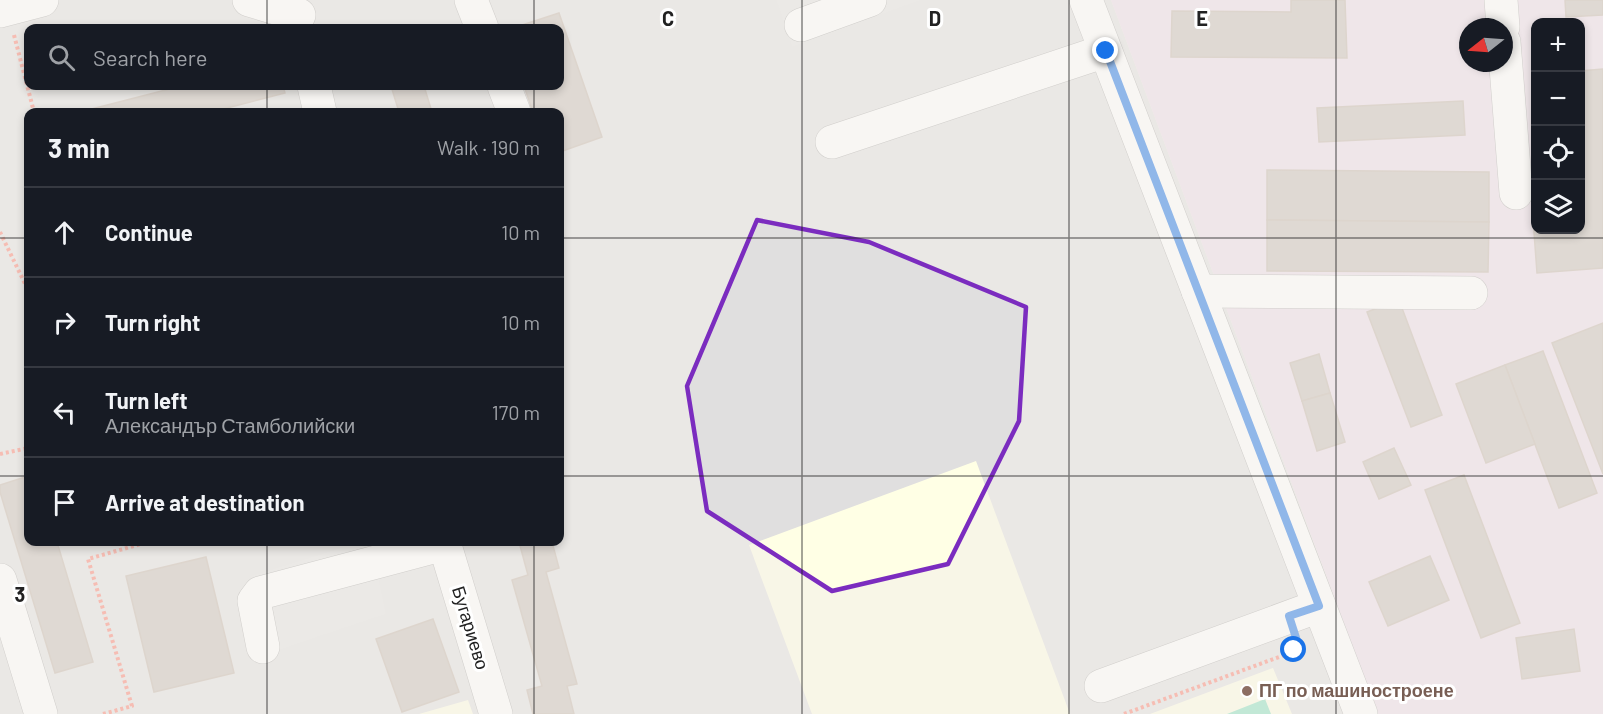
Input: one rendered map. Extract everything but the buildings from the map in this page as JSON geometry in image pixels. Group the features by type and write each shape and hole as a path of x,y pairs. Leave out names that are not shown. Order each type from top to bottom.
{"street":[{"path":"3,10 42,0"},
{"path":"249,0 303,15"},
{"path":"471,0 480,24"},
{"path":"1086,0 1198,291 1304,611 1361,714"},
{"path":"1501,0 1502,18"},
{"path":"801,25 854,3"},
{"path":"832,142 1106,51"},
{"path":"1506,72 1516,193"},
{"path":"315,90 319,108"},
{"path":"506,90 512,108"},
{"path":"1198,291 1471,293"},
{"path":"263,647 254,601 260,592 433,546"},
{"name":"Бугариево","path":"445,546 496,714"},
{"path":"0,580 41,714"},
{"path":"1101,686 1304,611"}],"path":[{"path":"3,10 24,79"},
{"path":"27,90 33,108"},
{"path":"0,232 24,282"},
{"path":"0,454 24,449"},
{"path":"103,714 132,706 88,559 134,546"},
{"path":"1124,714 1294,650 1298,644 1304,611"}],"highlighted area":[{"path":"757,220 869,242 1026,307 1019,421 948,564 832,591 707,511 687,386"}],"shaded area":[{"path":"0,0 1111,0 1378,714 0,714"},
{"path":"776,0 921,0 792,47"},
{"path":"1111,0 1603,0 1603,714 1378,714"},
{"path":"976,461 1070,714 812,714 749,545"},
{"path":"347,546 372,546 386,614 270,653 251,576"},
{"name":"ПГ по машиностроене","path":"1273,668 1292,714 1150,714"},
{"path":"468,700 473,714 419,714"}],"green space":[{"path":"1265,699 1271,714 1227,714"}],"place":[{"name":"ПГ по машиностроене","path":"1247,691"}],"route":[{"path":"1106,51 1319,606 1289,616 1298,644 1294,650"}]}
